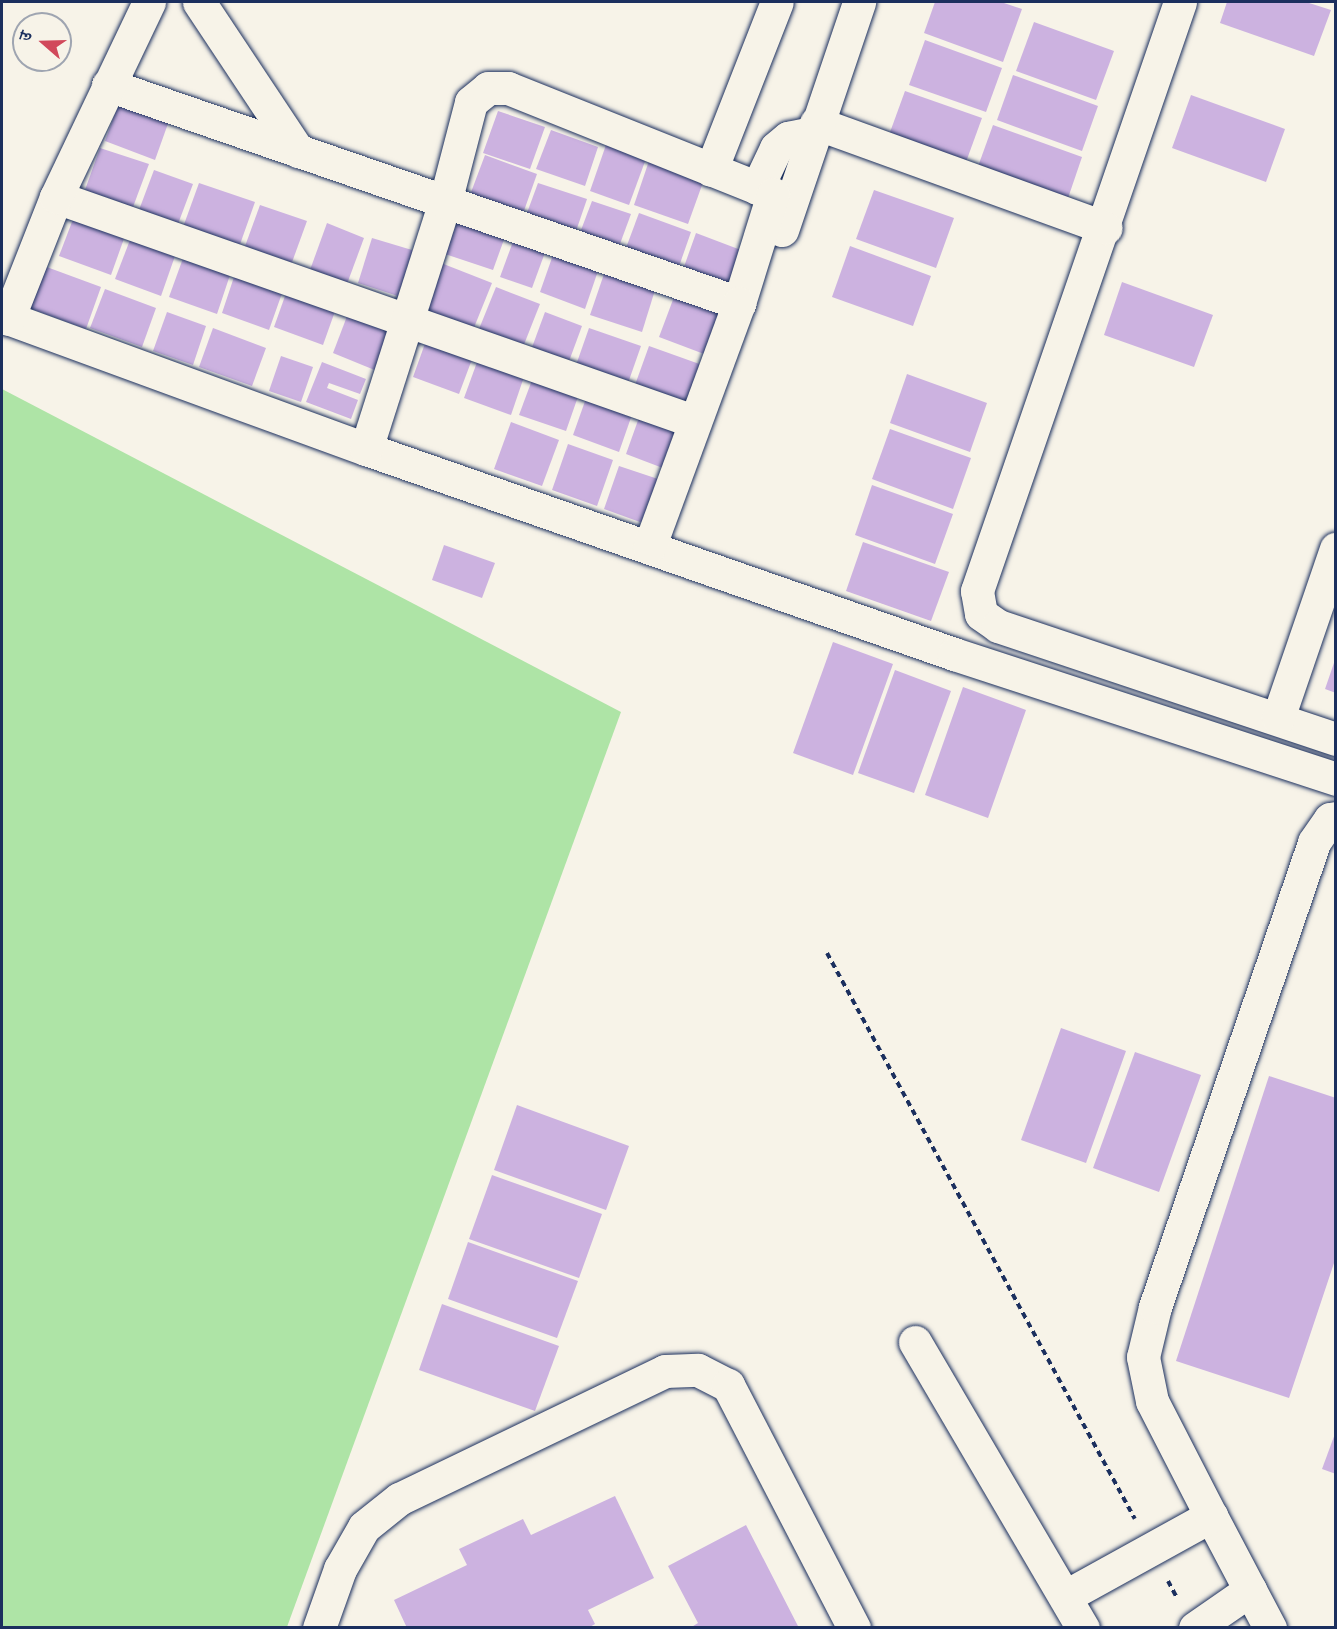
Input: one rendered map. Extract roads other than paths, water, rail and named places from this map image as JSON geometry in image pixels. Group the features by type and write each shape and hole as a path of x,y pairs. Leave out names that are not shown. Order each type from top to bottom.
{"street":[{"path":"149,2 56,197 5,318 366,449 954,654 1335,779"},
{"path":"199,2 298,151"},
{"path":"711,170 777,2"},
{"path":"774,257 814,128 859,2"},
{"path":"1180,2 1106,228 977,591 981,614 998,626 1335,739"},
{"path":"108,85 739,303"},
{"path":"366,449 446,202 471,102 488,88 508,88 773,194 771,208 739,303 693,421 649,547"},
{"path":"757,188 776,148 788,138 814,128 1106,228"},
{"path":"56,197 409,319 693,421"},
{"path":"1278,718 1335,549"},
{"path":"1270,1628 1152,1401 1143,1357 1155,1307 1314,842 1330,819 1335,818"},
{"path":"915,1342 1083,1628"},
{"path":"320,1628 340,1569 363,1527 399,1498 665,1371 698,1370 728,1385 854,1628"},
{"path":"1066,1596 1211,1516"},
{"path":"1189,1618 1250,1590"}]}
